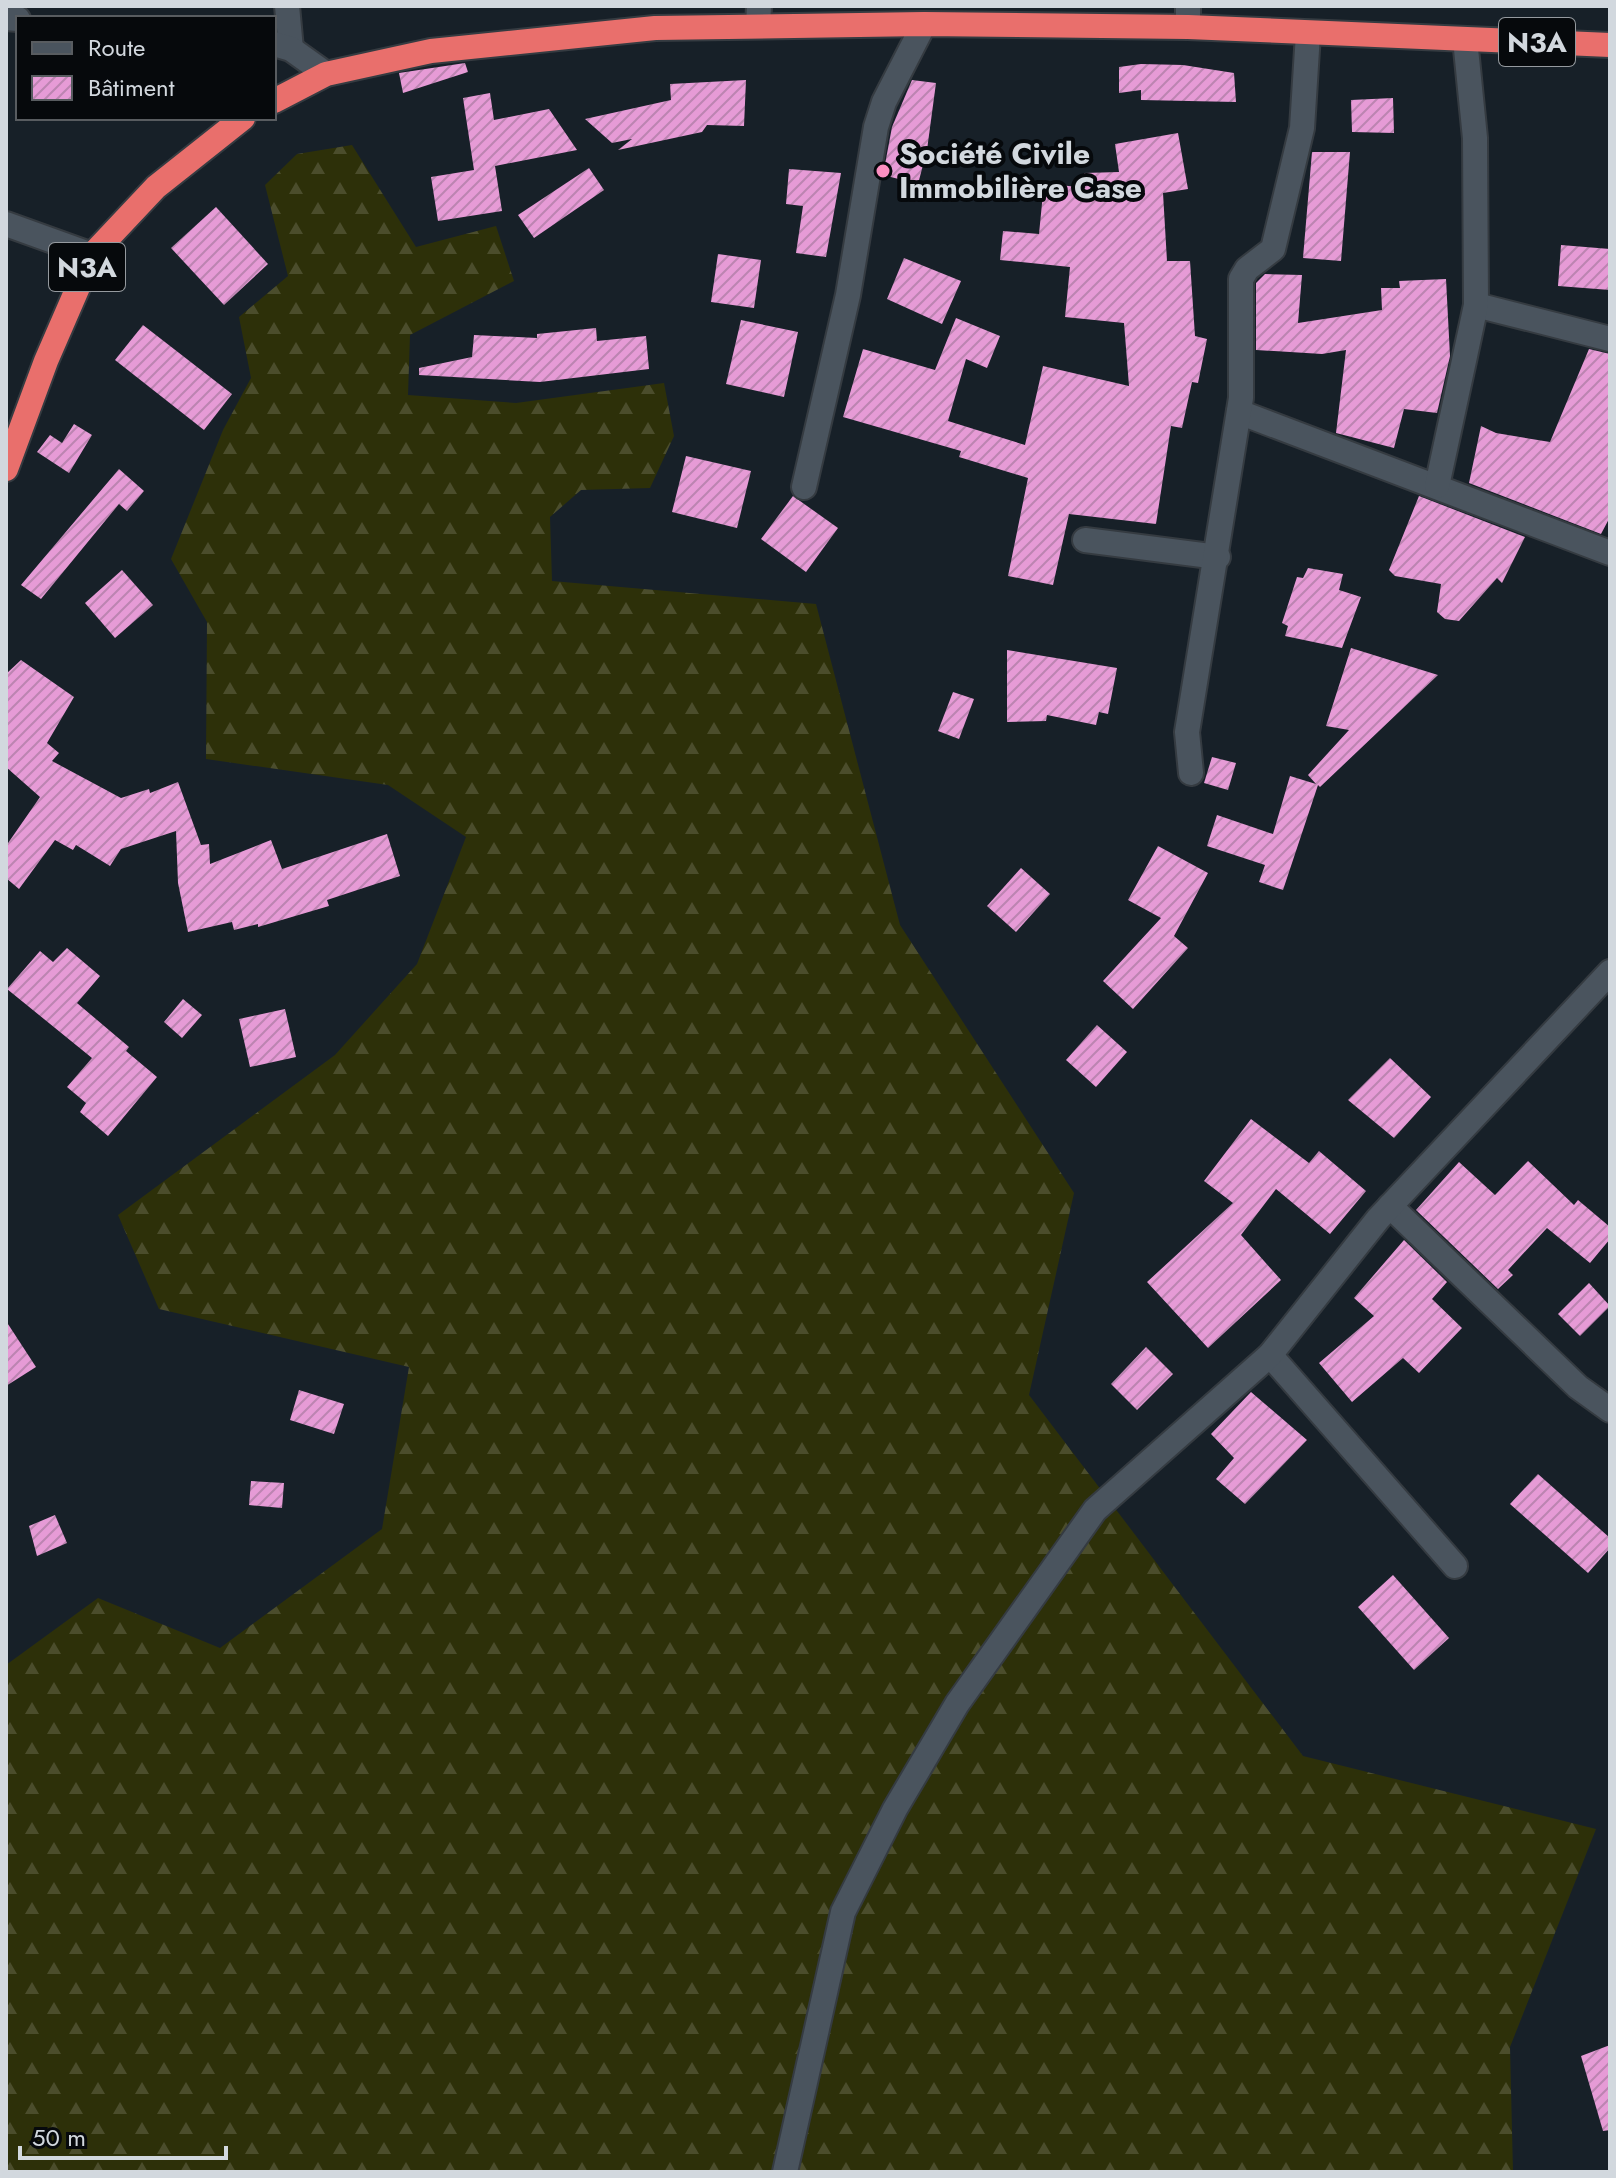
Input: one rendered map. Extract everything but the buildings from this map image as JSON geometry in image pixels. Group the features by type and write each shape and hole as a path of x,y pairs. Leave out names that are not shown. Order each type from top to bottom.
{"highway":[{"name":"N3A","path":"276,100 326,74 431,51 758,16 924,24 1188,17 1308,34 1610,45"},
{"name":"N3A","path":"6,469 46,361 92,255 156,187 240,120"}],"street":[{"path":"287,6 282,46 326,74"},
{"path":"804,487 848,295 876,127 884,102 924,24"},
{"path":"1191,773 1187,732 1218,557 1239,412 1241,279 1247,269 1273,249 1302,128 1308,34"},
{"path":"1437,486 1476,305 1475,138 1465,39"},
{"path":"6,224 92,255"},
{"path":"1476,305 1610,339"},
{"path":"1239,412 1610,553"},
{"path":"1085,540 1218,557"},
{"path":"785,2172 843,1912 895,1809 957,1704 1095,1510 1270,1355 1390,1206 1610,972"},
{"path":"1390,1206 1578,1387 1610,1410"},
{"path":"1270,1355 1455,1566"}],"green space":[{"path":"352,145 416,247 496,226 514,281 410,335 408,395 516,403 664,383 674,436 650,488 581,490 550,517 552,581 816,604 900,925 1074,1193 1029,1395 1303,1756 1596,1829 1510,2047 1513,2172 6,2172 6,1665 98,1598 220,1648 382,1529 409,1367 159,1309 118,1215 335,1055 417,964 466,837 388,785 206,759 207,622 171,559 223,430 251,378 239,317 288,276 265,185 297,154"}],"place":[{"name":"Société Civile Immobilière Case","path":"883,171"}]}
